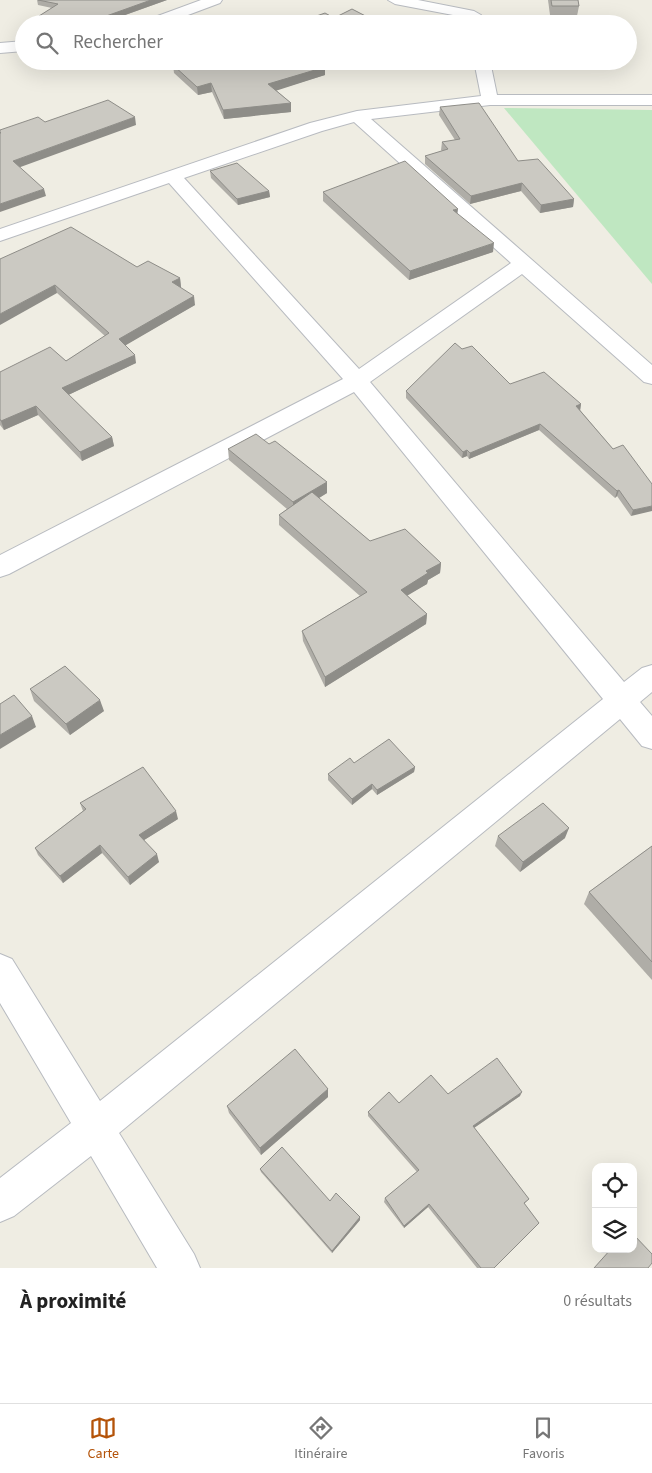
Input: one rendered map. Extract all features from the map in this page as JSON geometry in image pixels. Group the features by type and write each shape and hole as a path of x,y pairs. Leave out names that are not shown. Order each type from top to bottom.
{"street":[{"path":"174,15 215,0"},
{"path":"395,0 474,13"},
{"path":"0,48 15,47"},
{"path":"484,70 490,100"},
{"path":"0,235 316,127 357,116 490,100 652,100"},
{"path":"357,116 652,377"},
{"path":"173,177 357,381 652,737"},
{"path":"0,567 357,381 523,264"},
{"path":"0,1202 96,1128 652,676"},
{"path":"0,971 180,1268"}],"green space":[{"path":"504,108 652,110 652,284"}],"building":[{"path":"38,0 151,0 109,15 41,15 58,4"},
{"path":"551,0 578,0 579,6 552,6"},
{"path":"352,9 364,15 340,15"},
{"path":"178,70 315,70 268,84 291,103 223,110 211,83 197,87"},
{"path":"108,100 135,117 13,161 44,189 0,204 0,130 38,117 45,122"},
{"path":"479,103 518,161 538,159 574,199 541,205 522,183 471,196 425,156 448,149 442,142 460,139 440,107"},
{"path":"405,161 458,209 453,210 494,243 410,271 323,192"},
{"path":"237,163 269,191 237,199 210,171"},
{"path":"71,227 137,267 148,261 180,278 172,282 194,296 119,339 135,355 62,388 112,437 80,452 36,406 1,421 0,419 0,372 50,347 66,361 109,333 55,285 0,314 0,259"},
{"path":"455,343 462,349 472,346 510,384 544,372 581,404 576,406 613,449 623,445 652,484 652,506 633,510 619,490 617,491 540,424 470,453 467,450 463,452 406,391"},
{"path":"256,434 269,444 275,441 327,482 293,502 228,449"},
{"path":"312,492 370,541 405,529 441,563 426,571 428,573 401,590 427,614 325,677 302,631 367,592 279,515"},
{"path":"65,666 100,700 66,724 30,689"},
{"path":"14,695 32,716 0,735 0,704"},
{"path":"389,739 415,767 377,790 372,784 352,799 328,774 350,758 354,763"},
{"path":"143,767 176,811 139,835 157,854 128,877 100,845 60,876 35,848 86,809 80,803"},
{"path":"543,803 569,828 523,862 498,836"},
{"path":"652,846 652,962 589,892"},
{"path":"295,1049 328,1089 260,1148 227,1106"},
{"path":"497,1058 522,1092 473,1126 529,1199 524,1203 539,1223 494,1268 481,1268 429,1204 404,1226 385,1198 419,1170 368,1112 389,1092 399,1103 431,1075 448,1094"},
{"path":"282,1147 330,1201 336,1193 360,1217 332,1251 260,1169"},
{"path":"637,1238 652,1254 652,1263 648,1268 594,1268 607,1253 637,1253"}]}
